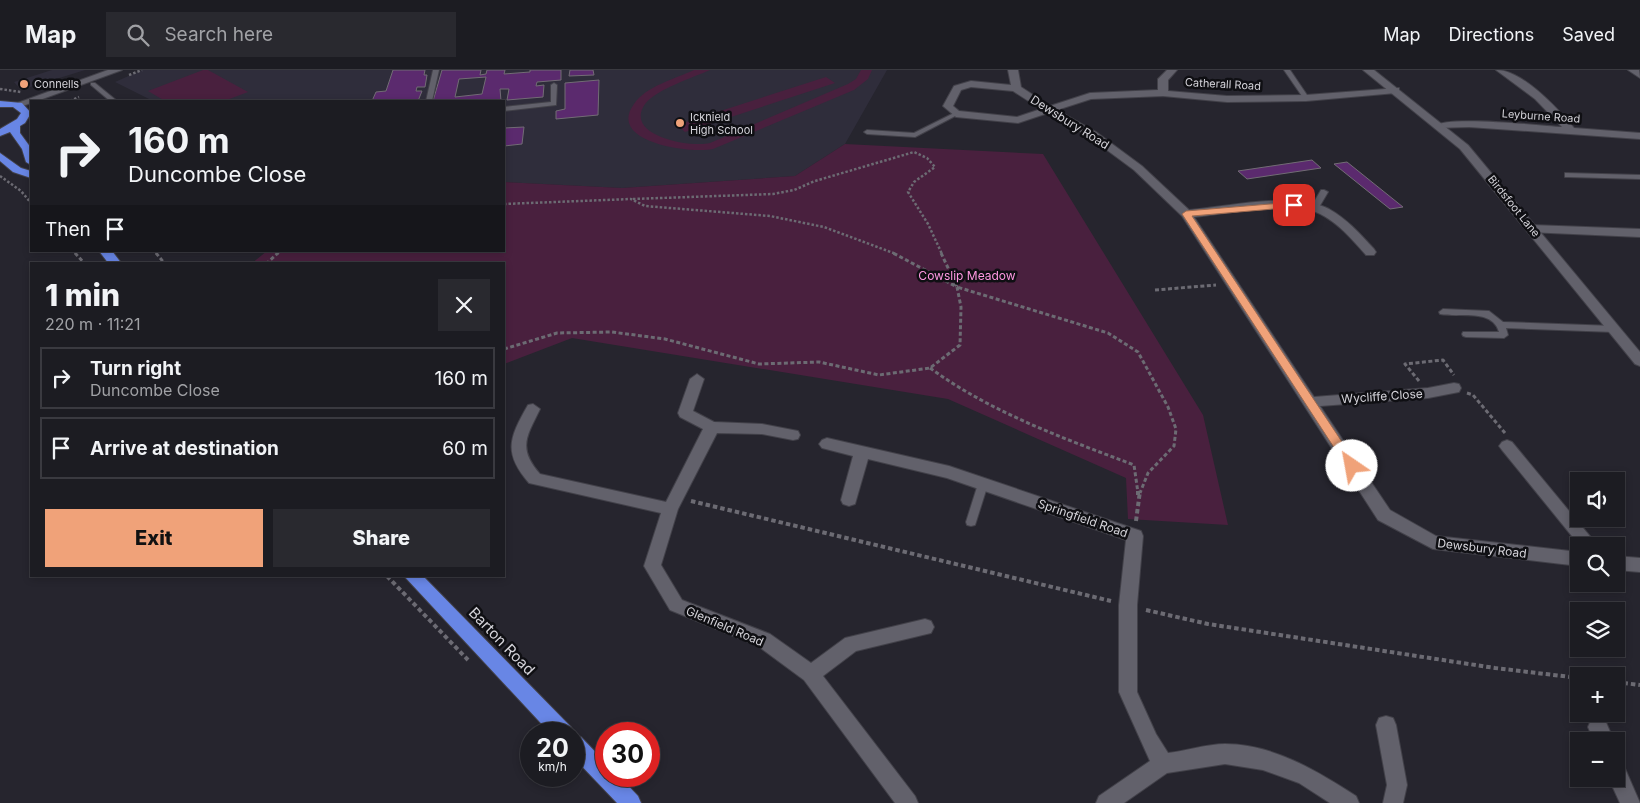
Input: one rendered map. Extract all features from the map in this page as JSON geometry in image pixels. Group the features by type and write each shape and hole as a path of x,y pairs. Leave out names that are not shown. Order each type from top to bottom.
{"highway":[{"path":"0,133 15,126 29,110 18,105 1,104"},
{"path":"15,126 15,133 27,148 30,158"},
{"path":"0,156 17,170 30,175"},
{"path":"106,252 114,262"},
{"name":"Barton Road","path":"413,577 552,722"},
{"path":"585,755 631,803"}],"street":[{"path":"32,100 117,70"},
{"path":"47,100 128,70"},
{"path":"956,114 948,106 957,88 971,84 1016,88 1013,70"},
{"path":"1163,93 1163,79 1172,70"},
{"name":"Birdsfoot Lane","path":"1368,70 1396,90 1464,147 1640,361"},
{"path":"1501,70 1536,93 1556,112 1570,130"},
{"path":"1633,70 1640,75"},
{"name":"Dewsbury Road","path":"1016,88 1035,102 1092,134 1138,168 1186,214 1384,515 1433,542 1570,558"},
{"name":"Catherall Road","path":"956,114 1018,120 1090,96 1163,93 1226,99 1306,98 1396,90"},
{"path":"18,105 30,101"},
{"name":"Leyburne Road","path":"1440,126 1470,124 1640,136"},
{"path":"1186,214 1294,205 1315,207 1349,230 1370,252"},
{"path":"1532,229 1640,233"},
{"path":"697,379 685,413 712,427 762,429 793,435"},
{"name":"Wycliffe Close","path":"1310,402 1428,393 1454,388"},
{"path":"533,409 516,446 521,465 535,479 670,509"},
{"name":"Glenfield Road","path":"712,427 670,509 652,566 676,605 764,640 810,674 908,803"},
{"name":"Springfield Road","path":"827,444 949,472 1135,536 1128,605 1128,692 1149,741 1162,764"},
{"path":"1507,446 1583,537"},
{"path":"849,500 862,452"},
{"path":"1625,564 1640,565"},
{"path":"810,674 851,644 925,627"},
{"path":"1386,725 1397,785 1393,803"},
{"path":"1106,803 1162,764 1225,754 1263,760 1305,775 1350,803"},
{"path":"1623,787 1630,803"}],"lane":[{"path":"429,100 436,70"},
{"path":"1287,70 1306,98"},
{"path":"93,84 113,100"},
{"path":"505,109 554,104 554,85"},
{"path":"867,132 915,135 956,114"},
{"path":"1568,175 1640,177"},
{"path":"1315,207 1324,192"},
{"path":"1444,312 1489,314 1502,324 1614,329"},
{"path":"1466,334 1504,335 1502,324"},
{"path":"971,522 983,484"}],"path":[{"path":"505,204 780,193 910,151 918,152 931,160 934,167 914,182 908,192 932,232 957,287 961,307 960,346 930,368 879,376 819,362 759,364 665,339 612,332 557,333 505,349"},
{"path":"0,176 21,191 30,202"},
{"path":"631,199 645,206 770,216 824,227 899,255 957,287 1108,333 1138,352 1168,407 1176,429 1174,446 1148,472 1138,497"},
{"path":"75,252 83,262"},
{"path":"156,252 163,262"},
{"path":"268,262 279,252"},
{"path":"1155,290 1232,283"},
{"path":"930,368 954,386 1016,417 1134,465 1138,497 1135,536"},
{"path":"388,577 470,662"},
{"path":"1625,683 1640,685"}],"shaded area":[{"path":"52,70 85,70 21,90 14,82"},
{"name":"Icknield High School","path":"142,70 887,70 845,144 795,176 622,188 505,182 505,100 151,100 115,82"}],"green space":[{"path":"203,70 208,70 248,92 227,100 163,100 148,91"},
{"path":"694,70 710,70 658,93 645,104 641,115 643,124 651,132 689,144 710,143 848,84 856,79 861,70 872,70 868,79 854,90 713,149 687,149 654,143 631,128 628,117 639,98 653,88"},
{"path":"826,77 835,83 685,132 677,125"},
{"name":"Cowslip Meadow","path":"845,144 1043,154 1203,415 1228,525 1128,519 1126,478 948,399 572,338 505,364 505,262 253,262 266,252 505,252 505,182 622,188 795,176"}],"building":[{"path":"393,70 425,70 424,75 427,75 425,87 417,87 416,91 422,91 418,100 372,100 376,92 386,91"},
{"path":"442,70 481,70 480,75 486,74 487,70 505,70 504,74 530,72 530,70 561,70 561,80 537,82 536,86 544,85 543,97 507,100 509,89 500,89 501,100 433,100","holes":["486,77 482,94 455,97 459,79"]},
{"path":"570,70 593,70 594,75 569,76"},
{"path":"599,80 598,115 556,119 556,111 565,109 565,83"},
{"path":"524,127 522,144 505,146 505,128"},
{"path":"1312,160 1321,168 1247,179 1238,171"},
{"path":"1347,162 1403,207 1390,209 1334,164"}],"place":[{"name":"Connells","path":"24,84"},
{"name":"Icknield High School","path":"680,123"}],"route":[{"path":"1294,205 1186,214 1352,466"}]}
